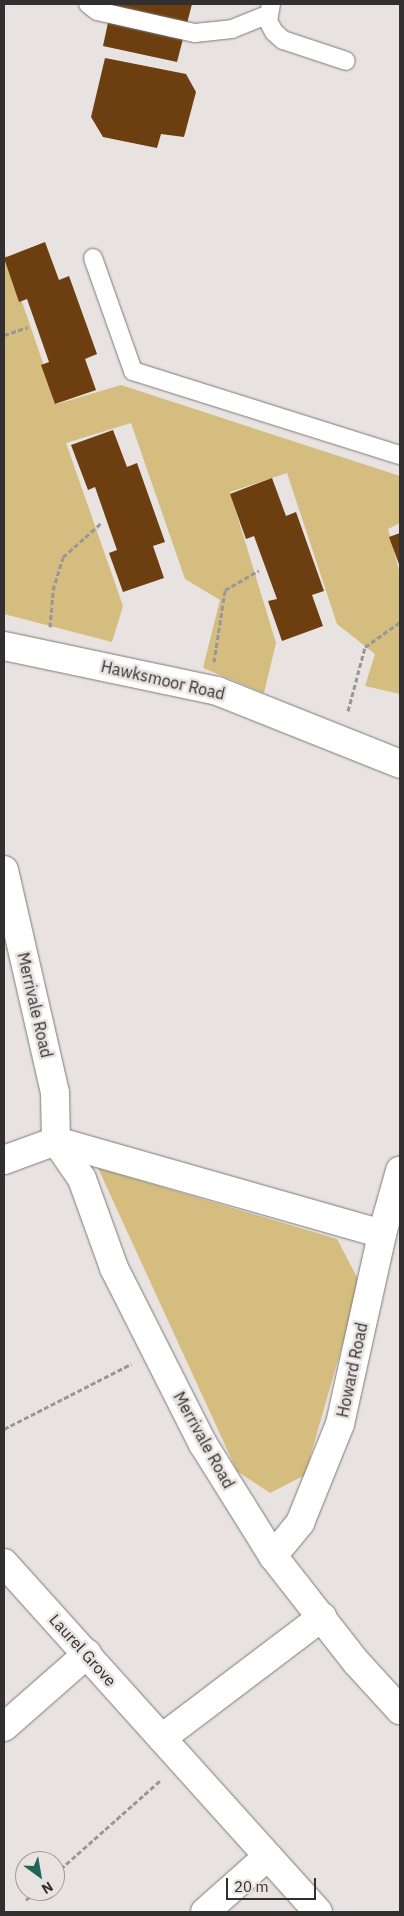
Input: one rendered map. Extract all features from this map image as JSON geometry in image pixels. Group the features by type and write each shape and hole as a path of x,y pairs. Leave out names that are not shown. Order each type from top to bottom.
{"street":[{"name":"Hawksmoor Road","path":"4,646 210,690 341,738 400,764"},
{"name":"Merrivale Road","path":"4,870 55,1093 56,1141 82,1179 114,1268 203,1444 273,1556 357,1663 400,1710"},
{"path":"4,1160 56,1141 382,1234"},
{"name":"Howard Road","path":"273,1556 300,1523 340,1424 382,1234 400,1171"},
{"name":"Laurel Grove","path":"4,1563 318,1912"},
{"path":"162,1738 322,1617"},
{"path":"4,1727 87,1654"},
{"path":"205,1912 268,1856"}],"lane":[{"path":"88,4 97,11 195,33 232,29 270,9"},
{"path":"270,9 268,21 274,32 284,40 346,62"},
{"path":"93,258 133,371 400,455"}],"path":[{"path":"4,335 28,326"},
{"path":"47,656 53,590 63,557 100,523"},
{"path":"210,690 224,590 259,570"},
{"path":"341,738 365,647 400,622"},
{"path":"4,1429 156,1351"},
{"path":"65,1865 182,1762"}],"shaded area":[{"path":"6,255 57,404 121,385 400,476 400,523 388,529 400,574 400,694 365,686 375,654 337,624 287,473 230,492 276,643 264,693 203,668 220,600 185,579 131,423 66,443 123,606 112,642 4,614 4,256"},
{"path":"98,1168 337,1239 360,1283 305,1475 270,1493 237,1471"}],"building":[{"path":"112,4 192,4 177,62 103,46"},
{"path":"105,58 186,74 196,92 184,137 161,134 157,148 103,137 91,117"},
{"path":"45,242 59,280 69,276 97,354 85,359 96,390 55,404 41,365 49,362 27,299 19,302 4,258"},
{"path":"113,430 127,467 137,463 165,542 153,546 164,578 123,592 109,553 117,550 95,487 88,490 71,445"},
{"path":"272,478 286,516 296,512 324,591 312,595 323,626 282,641 268,601 277,599 254,536 246,539 230,494"},
{"path":"400,533 400,567 389,537"}]}
